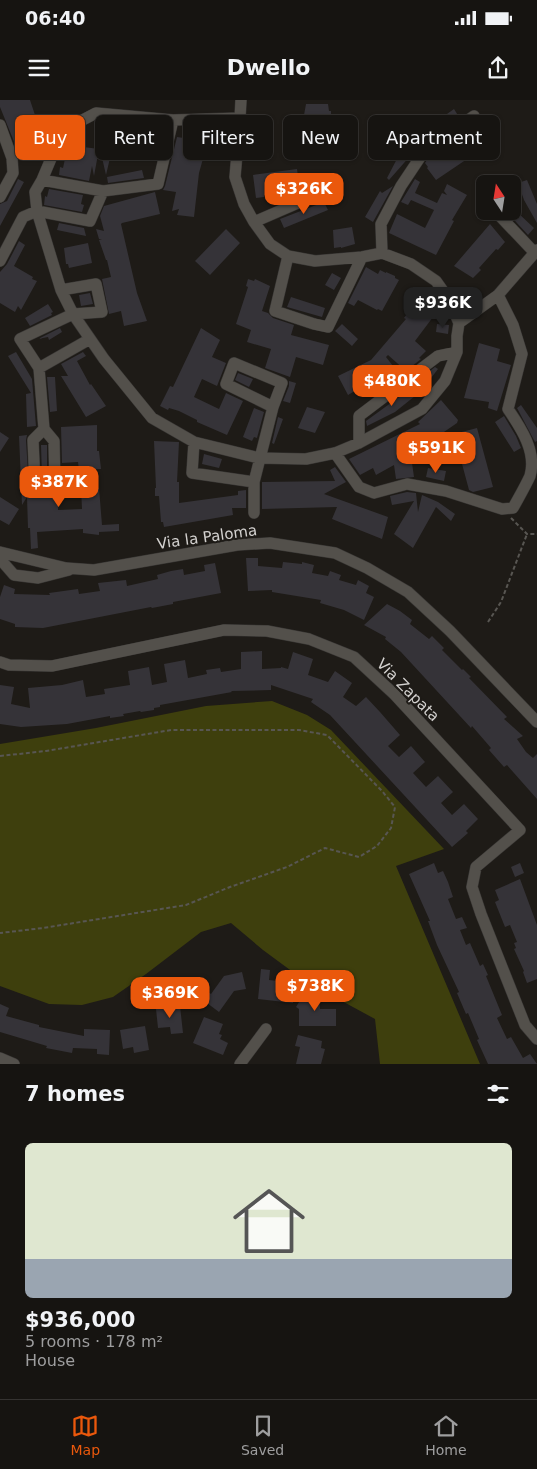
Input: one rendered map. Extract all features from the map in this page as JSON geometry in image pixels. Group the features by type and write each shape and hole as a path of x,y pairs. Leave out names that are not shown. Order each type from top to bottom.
{"street":[{"path":"240,115 241,100"},
{"path":"125,115 96,112 72,125 58,142 35,192 37,211 61,290 73,314 104,359 152,418 194,442 260,458 306,459 335,453 359,443 422,409 445,381 457,352 458,323 448,298 436,281 411,264 382,254 315,261 288,256 270,244 244,204 235,176 236,160"},
{"path":"173,120 183,120"},
{"path":"0,125 12,158 13,173 0,197"},
{"path":"42,180 102,191 158,184 164,160"},
{"path":"382,254 382,224 401,186 418,160"},
{"path":"0,261 23,217 37,211 90,221 102,191"},
{"path":"254,222 314,196"},
{"path":"458,323 498,295 536,251 504,220"},
{"path":"288,256 275,311 328,327 362,257"},
{"path":"44,429 39,368 20,339 73,314 102,312 96,284 61,290"},
{"path":"335,453 360,487 374,493 407,484 446,491 502,509 513,508 531,474 532,451 524,433 508,409 522,354 513,324 498,295"},
{"path":"39,368 90,339"},
{"path":"359,443 359,416 438,356 457,352"},
{"path":"254,513 254,482 273,407 282,383 234,364 226,384 273,407"},
{"path":"194,442 192,473 254,482"},
{"name":"Via la Paloma","path":"0,552 73,568 94,570 237,545 270,543 334,553 367,568 408,592 450,631 537,722"},
{"path":"0,559 14,575 38,578 73,568"},
{"name":"Via Zapata","path":"0,662 8,665 52,666 224,630 267,631 309,639 354,657 394,694 520,830 476,867 472,887 480,914 525,1025 537,1039"},
{"path":"240,1064 266,1029"},
{"path":"0,1058 14,1064"}],"path":[{"path":"502,509 527,534 537,534"},
{"path":"488,622 502,602 527,534"},
{"path":"0,756 171,730 306,731 327,735 382,791 395,807 391,828 377,846 359,858 325,848 288,867 238,884 186,905 44,928 0,933"}],"shaded area":[{"path":"272,701 307,715 331,730 444,849 396,866 480,1064 380,1064 375,1019 305,981 263,950 231,923 201,932 113,997 82,1005 49,1004 0,986 0,744 96,728 206,706"}],"building":[{"path":"0,100 30,100 35,115 15,115 15,144 0,107"},
{"path":"306,104 328,104 329,111 331,111 331,115 304,115"},
{"path":"454,109 458,115 446,115"},
{"path":"177,137 183,138 183,160 203,160 199,173 194,217 177,215 179,209 172,211 176,192 163,190 171,160 173,160"},
{"path":"85,147 95,148 95,160 97,160 94,176 92,166 89,181 59,175 60,167 63,168 65,160 85,160"},
{"path":"103,160 110,160 106,175"},
{"path":"396,160 407,160 389,180 387,178"},
{"path":"427,160 466,160 436,180 425,163"},
{"path":"297,169 300,189 256,198 253,175"},
{"path":"142,170 144,178 108,183 107,177"},
{"path":"18,179 24,182 0,226 0,204 7,201"},
{"path":"415,179 420,182 415,193 437,203 442,193 447,195 444,191 447,184 467,195 452,220 454,221 436,255 389,233 397,214 425,228 434,210 411,200 408,205 401,202"},
{"path":"527,180 537,204 537,223 524,200 521,192 521,182"},
{"path":"393,186 373,222 365,217 380,191 382,193"},
{"path":"49,189 83,195 81,204 84,205 82,212 44,205 45,196 47,197"},
{"path":"155,192 160,214 121,224 137,293 147,321 124,326 121,311 109,314 102,279 111,277 99,240 102,240 99,239 96,229 104,231 100,216 104,206"},
{"path":"324,202 328,210 284,228 280,219"},
{"path":"521,216 534,228 528,235 514,220 521,220"},
{"path":"59,223 84,228 86,236 57,230"},
{"path":"490,224 505,242 479,268 481,270 473,278 454,266"},
{"path":"352,227 355,244 334,248 333,230"},
{"path":"226,229 240,243 210,275 195,261"},
{"path":"19,241 25,245 14,266 37,281 21,310 18,306 15,312 0,303 0,272 7,264"},
{"path":"88,243 92,263 69,268 68,264 66,264 64,248"},
{"path":"366,267 378,274 380,270 386,272 399,280 382,311 358,300 354,306 348,303"},
{"path":"332,273 341,278 334,290 325,285"},
{"path":"248,279 254,281 255,279 270,286 262,311 268,313 273,318 294,325 291,335 329,345 323,365 296,357 290,377 265,368 271,349 247,342 251,330 236,324 248,287 246,286"},
{"path":"90,293 93,304 81,306 79,295"},
{"path":"421,295 439,309 415,341 426,351 419,358 421,359 406,371 388,355 386,357 400,375 372,396 365,385 348,395 338,376 371,360 406,319 404,318"},
{"path":"291,297 325,308 322,317 287,307"},
{"path":"48,304 53,312 51,313 52,315 30,326 25,318"},
{"path":"342,324 358,339 352,346 335,331"},
{"path":"437,324 449,325 448,334 436,332"},
{"path":"60,328 62,332 49,340 48,337 38,339"},
{"path":"201,328 220,340 212,357 226,363 217,386 202,379 194,397 219,409 226,393 243,401 227,435 197,422 197,420 179,411 169,408 168,410 160,406 170,386 173,387"},
{"path":"479,343 500,349 497,361 511,365 497,411 488,408 489,402 464,398"},
{"path":"16,352 32,379 36,426 27,427 26,394 31,393 8,356"},
{"path":"83,352 86,356 77,361 90,385 106,406 86,417 61,376 68,376 61,364"},
{"path":"435,367 438,369 425,386 418,380"},
{"path":"238,373 253,379 249,387 235,380"},
{"path":"47,377 55,377 57,411 50,412"},
{"path":"289,381 296,383 290,403 283,401"},
{"path":"410,389 415,396 395,412 367,426 366,421"},
{"path":"441,400 458,420 457,423 428,443 425,448 411,456 414,477 396,479 394,465 376,475 373,468 360,475 349,459 420,424 418,422"},
{"path":"521,405 537,428 537,441 535,442 517,408"},
{"path":"307,407 325,412 315,433 298,428"},
{"path":"254,408 264,412 257,438 254,437 252,441 243,437"},
{"path":"504,416 521,448 514,452 495,422"},
{"path":"278,417 283,419 274,444 272,443"},
{"path":"97,425 97,451 99,451 101,469 79,470 78,462 62,463 61,427"},
{"path":"477,428 493,487 473,492 469,490 454,434"},
{"path":"0,432 9,438 0,452"},
{"path":"27,435 29,489 35,492 52,492 52,495 58,494 58,510 82,509 81,488 99,488 102,525 119,524 119,531 99,532 99,535 83,533 83,529 37,532 38,548 31,549 27,497 22,505 19,436"},
{"path":"154,441 179,442 177,482 179,482 179,503 238,495 238,491 246,490 246,508 232,508 233,515 164,527 163,522 161,522 159,496 155,496"},
{"path":"41,445 47,445 47,478 42,478"},
{"path":"204,454 222,459 219,468 202,464"},
{"path":"335,467 346,482 324,494 388,517 382,539 332,519 337,507 262,509 262,482 335,481 330,470"},
{"path":"428,468 446,471 444,481 426,477"},
{"path":"407,492 416,493 418,512 422,495 438,502 455,514 451,521 436,507 413,548 394,534 414,501 392,505 390,496"},
{"path":"0,497 19,509 9,525 0,520"},
{"path":"246,558 258,558 258,566 282,568 283,562 302,564 302,562 314,565 312,573 328,576 330,571 341,575 339,580 356,585 358,580 369,586 366,593 374,597 364,620 344,610 320,603 321,600 272,592 272,590 248,591"},
{"path":"215,563 221,593 173,602 173,604 43,628 15,627 15,624 0,619 0,597 4,585 15,589 14,594 50,595 49,593 78,589 79,594 100,591 98,583 126,580 127,586 158,579 157,575 171,571 183,569 184,575 205,571 204,565"},
{"path":"387,604 412,620 410,624 429,639 432,636 444,648 442,650 471,677 469,678 507,717 504,719 523,736 517,739 526,752 533,758 537,754 537,799 507,765 504,767 472,726 471,728 401,652 385,639 386,637 364,625"},
{"path":"262,651 262,669 281,667 288,669 293,652 313,659 308,675 328,682 335,671 352,683 343,697 356,706 366,697 400,735 388,746 399,757 411,746 425,762 413,773 426,787 438,776 453,792 441,803 452,815 464,804 478,819 466,831 468,833 452,847 330,715 311,702 313,699 271,685 271,690 231,691 160,705 160,707 154,708 154,710 123,714 124,716 110,718 110,716 67,724 21,727 0,724 0,685 14,687 11,704 30,708 28,688 62,685 83,680 86,697 105,694 104,689 130,685 128,671 149,667 152,685 167,682 164,664 185,660 188,678 207,674 206,670 220,668 221,672 241,669 241,652"},
{"path":"434,863 438,873 443,871 448,882 453,897 448,899 456,919 462,917 467,928 460,930 466,945 470,943 480,966 483,964 488,975 486,976 502,1015 497,1018 507,1039 511,1037 523,1058 530,1054 537,1064 488,1064 409,874"},
{"path":"520,863 524,873 515,877 511,867"},
{"path":"520,879 537,925 537,979 527,983 514,949 516,948 514,943 517,942 510,925 505,927 495,902 499,900 495,890"},
{"path":"261,969 270,970 269,980 295,983 293,1003 258,999"},
{"path":"242,972 246,989 234,991 219,1012 203,1000 208,992 211,994 224,976"},
{"path":"307,989 319,997 320,1009 336,1009 336,1026 299,1026 299,1009 296,1007"},
{"path":"0,1004 9,1008 6,1016 39,1025 39,1027 84,1036 84,1029 110,1030 109,1055 97,1054 97,1049 73,1048 72,1053 46,1048 47,1046 0,1032"},
{"path":"180,1006 183,1033 171,1034 170,1027 158,1028 156,1009"},
{"path":"204,1017 223,1024 219,1034 222,1035 220,1039 228,1043 223,1055 193,1043"},
{"path":"145,1026 149,1050 134,1053 133,1047 123,1049 120,1030"},
{"path":"298,1035 322,1041 321,1048 325,1049 321,1064 296,1064 300,1047 295,1046"}]}
